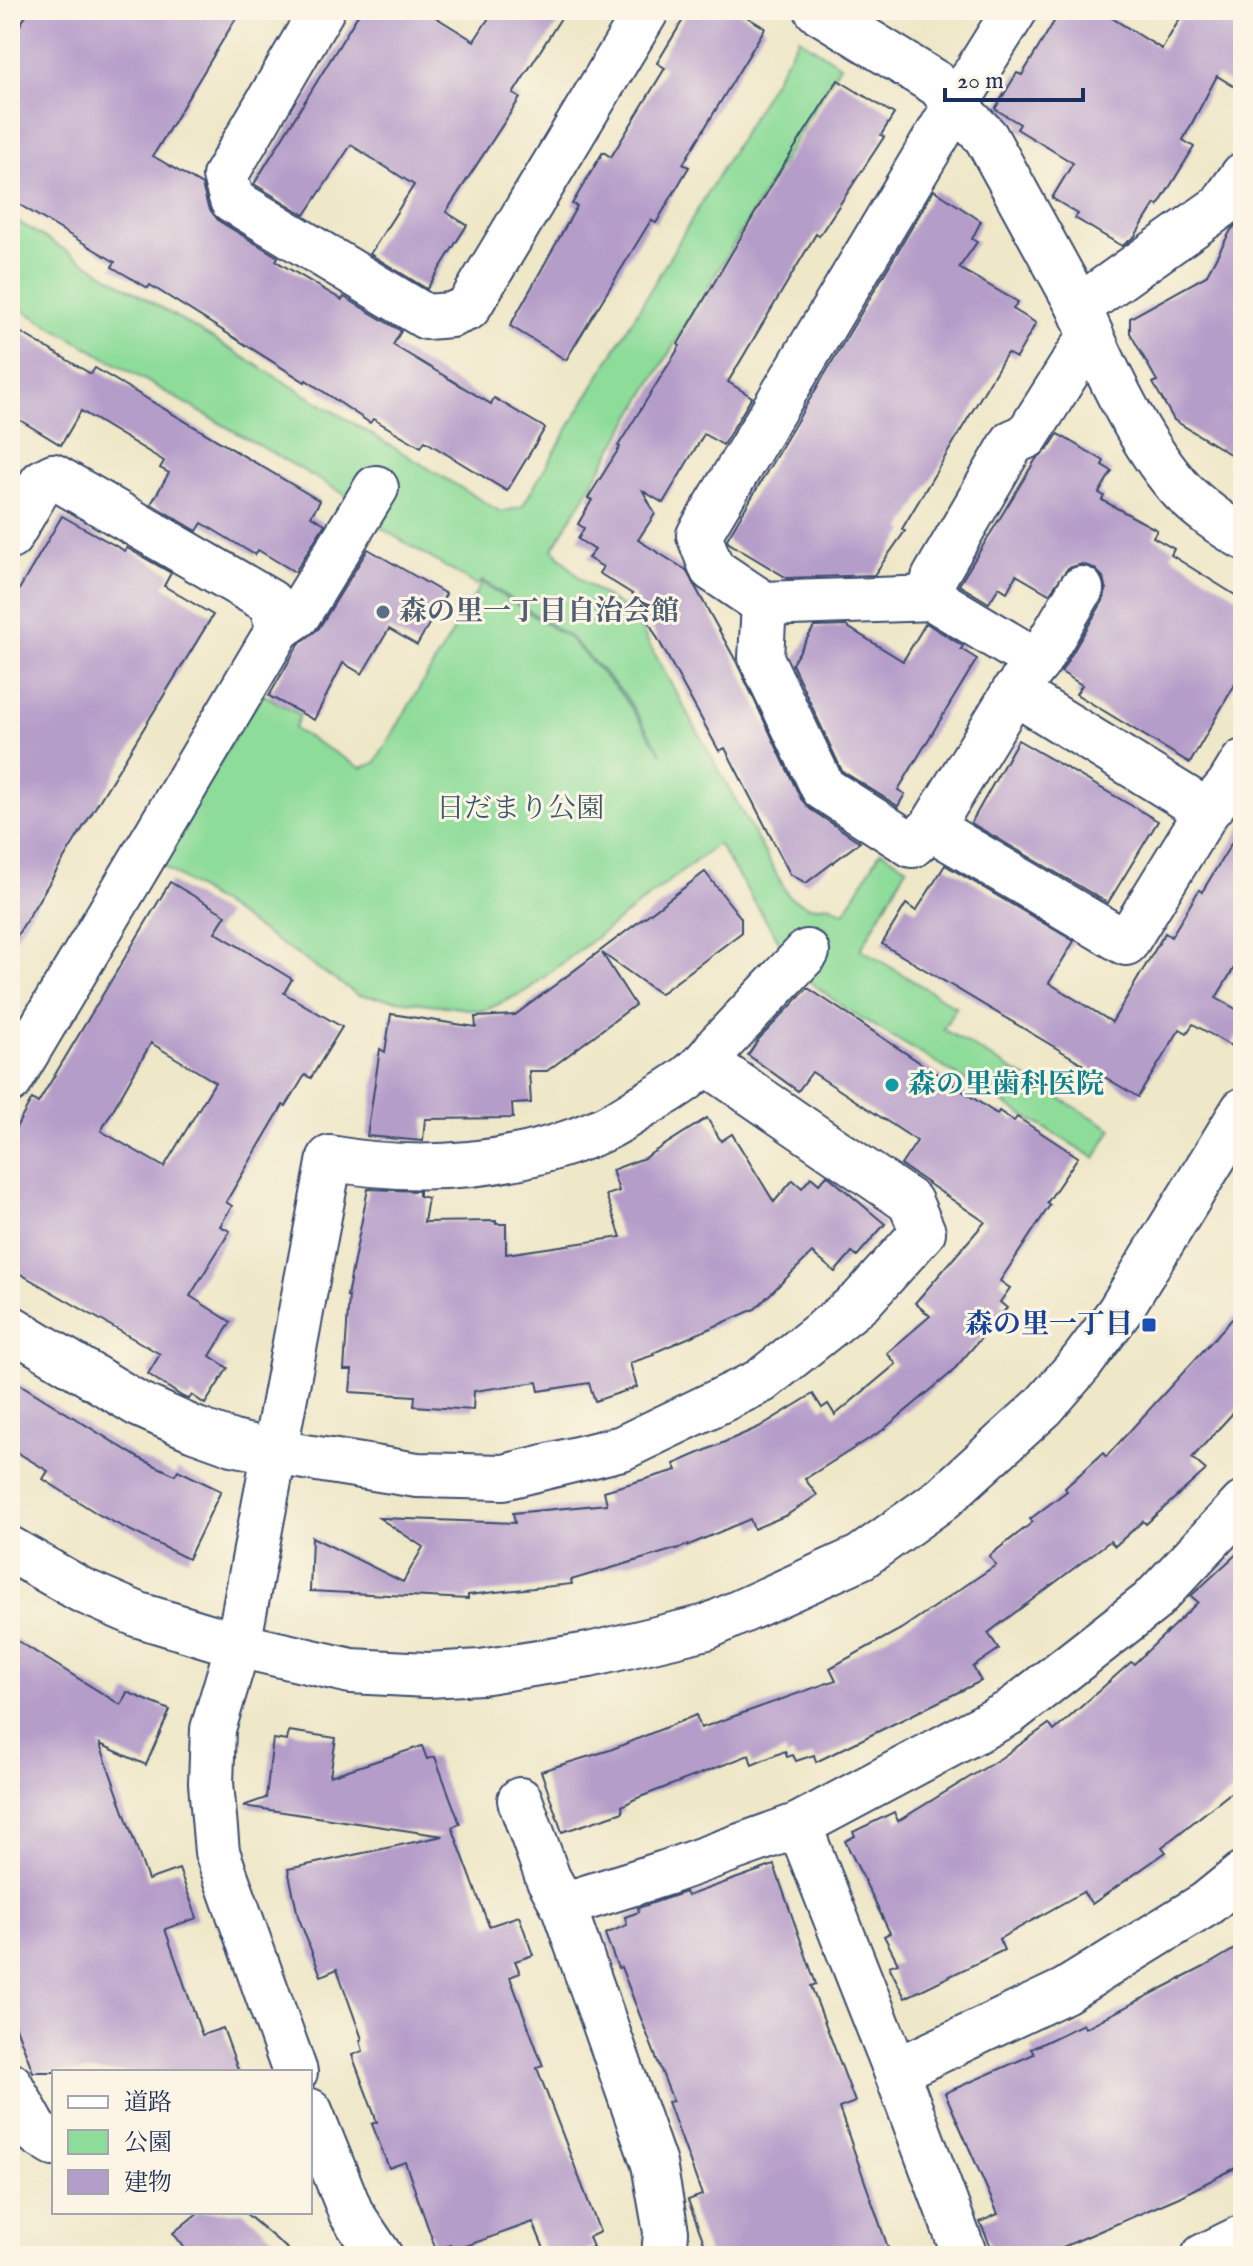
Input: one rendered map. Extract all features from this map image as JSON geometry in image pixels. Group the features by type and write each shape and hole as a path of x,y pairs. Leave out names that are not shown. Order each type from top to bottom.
{"street":[{"path":"322,10 225,176 232,200 426,317 451,315 468,308 647,10"},
{"path":"817,10 939,85 986,137 1152,451 1184,493 1243,537"},
{"path":"1015,10 699,535 712,569 764,604 932,598 1026,677 1207,811"},
{"path":"932,598 934,578 1013,442 1027,436 1085,321 1221,206 1243,175"},
{"path":"10,537 42,482 53,476 270,602 279,628"},
{"path":"10,1081 279,628 298,615 376,488"},
{"path":"764,604 761,658 823,788 912,845 931,828 1081,589"},
{"path":"931,828 1122,949 1207,811 1243,762"},
{"path":"294,2070 217,1852 211,1783 213,1729 238,1645 330,1158 412,1169 482,1163 547,1149 606,1128 663,1095 707,1063 718,1046 807,952"},
{"path":"10,1327 138,1404 233,1443 274,1452 417,1475 504,1477 622,1448 761,1381 861,1301 923,1232 910,1202 707,1063"},
{"path":"10,1549 81,1590 139,1615 238,1645 351,1671 428,1675 481,1672 589,1655 707,1627 861,1557 942,1499 1043,1407 1119,1312 1243,1110"},
{"path":"563,1905 665,1873 799,1825 1009,1713 1151,1602 1243,1504"},
{"path":"520,1800 548,1878 563,1905 654,2164 666,2232 664,2256"},
{"path":"799,1825 965,2256"},
{"path":"896,2071 1065,1991 1206,1904 1243,1874"},
{"path":"10,2084 38,2134 52,2143"},
{"path":"312,2116 351,2213 380,2256"},
{"path":"1204,2256 1243,2237"}],"green space":[{"name":"日だまり公園","path":"799,38 840,65 553,549 581,580 621,607 693,573 708,587 638,624 789,897 810,907 829,905 844,913 881,851 907,867 861,949 956,1007 943,1029 1112,1129 1095,1158 843,1007 799,973 718,844 526,991 484,1011 358,995 157,862 262,694 300,715 294,729 361,768 375,763 482,583 570,639 623,696 662,754 625,695 571,638 483,581 476,585 348,508 351,498 10,303 10,217 501,512 522,507"}],"building":[{"path":"29,10 241,10 153,156 202,185 208,207 219,221 278,257 276,261 401,331 393,345 491,404 494,398 545,428 507,491 425,441 421,447 373,419 370,423 306,380 150,285 148,288 112,267 115,262 10,199 10,42"},
{"path":"361,10 424,10 474,41 494,10 566,10 513,94 520,98 446,212 467,225 427,289 370,254 414,185 351,145 305,215 254,184"},
{"path":"689,10 735,10 765,28 683,164 689,167 656,223 651,220 566,360 510,326 577,206 572,204 603,152 611,157 665,68 657,63"},
{"path":"1061,10 1099,10 1162,49 1185,10 1243,10 1243,92 1217,76 1183,140 1194,147 1158,206 1155,204 1135,236 1122,246 1075,218 1078,214 1052,198 1073,163 1017,129 1020,124 995,109 1017,73 1022,75"},
{"path":"838,80 894,114 881,135 884,137 819,236 816,234 728,382 752,397 723,445 704,434 663,503 643,491 655,514 638,540 686,570 737,663 801,799 810,809 860,842 806,883 790,874 725,748 719,751 634,595 599,573 603,567 588,558 595,550 578,539 584,528 578,524 592,500 588,498 618,446 680,346 678,344 781,169"},
{"path":"934,190 981,221 972,239 977,242 959,268 1018,302 1013,309 1036,323 1016,358 1007,353 902,529 905,531 874,575 787,578 727,539"},
{"path":"1243,218 1243,462 1174,420 1153,383 1157,381 1130,333 1130,318 1206,276 1231,230"},
{"path":"10,326 91,374 95,368 320,501 311,516 325,524 295,572 258,550 255,555 202,523 197,531 151,504 169,473 160,468 164,461 81,411 61,445 10,414"},
{"path":"1058,434 1104,461 1102,465 1112,471 1099,493 1104,496 1102,500 1157,530 1153,537 1174,549 1171,555 1243,600 1243,670 1190,763 1076,694 1082,685 1061,672 1103,601 1106,590 1103,577 1094,568 1082,564 1068,568 1049,594 1016,575 1007,592 999,587 989,603 959,585 1036,459 1048,449"},
{"path":"62,516 171,573 164,586 213,615 10,947 10,605"},
{"name":"森の里一丁目自治会館","path":"368,549 446,594 417,645 389,629 362,674 343,663 314,720 269,696 299,644 319,628"},
{"path":"926,623 963,646 961,649 977,659 898,790 905,794 898,806 842,771 792,664 814,627 846,626 903,661"},
{"path":"1018,740 1158,821 1108,903 971,823"},
{"path":"1243,824 1243,953 1216,998 1243,1013 1243,1026 1231,1046 1193,1024 1187,1033 1180,1029 1138,1097 882,944 906,904 916,911 945,865 1074,941 1049,983 1112,1022 1165,933 1171,937"},
{"path":"705,872 741,918 741,933 660,994 602,953 635,1005 547,1071 529,1071 531,1103 512,1104 513,1118 425,1119 423,1141 367,1136 380,1049 385,1052 391,1014 476,1027 475,1017 515,1015"},
{"path":"170,882 226,915 215,932 292,979 284,993 342,1027 311,1078 305,1075 286,1106 283,1105 226,1202 232,1206 220,1226 230,1231 190,1296 231,1322 210,1356 228,1368 205,1404 192,1395 189,1399 183,1397 148,1374 160,1354 10,1268 10,1138 32,1099 38,1103","holes":["151,1043 215,1082 164,1167 101,1131"]},
{"path":"808,988 997,1114 999,1111 1014,1121 1017,1117 1078,1157 1000,1281 1010,1288 1000,1302 1007,1308 951,1373 883,1430 805,1479 817,1495 787,1515 754,1529 750,1519 689,1545 571,1580 572,1584 468,1595 468,1599 310,1591 312,1537 403,1582 423,1547 379,1518 515,1523 513,1513 607,1504 604,1491 677,1470 674,1464 759,1427 813,1394 822,1408 828,1404 835,1415 896,1364 887,1353 930,1316 915,1303 985,1222 901,1165 917,1141 812,1072 798,1091 748,1055 759,1039"},
{"path":"707,1118 721,1141 732,1134 774,1202 793,1180 802,1188 811,1177 819,1184 827,1175 885,1224 857,1256 852,1252 835,1272 812,1253 755,1309 630,1363 637,1387 595,1401 589,1383 539,1391 537,1382 474,1391 473,1410 414,1406 415,1396 350,1392 352,1370 344,1370 347,1296 368,1189 419,1191 419,1196 428,1198 424,1222 496,1221 496,1224 506,1224 506,1254 621,1237 606,1195 619,1191 612,1170 644,1158"},
{"path":"1243,1307 1243,1402 1192,1458 1206,1470 1146,1524 1143,1521 1115,1546 1110,1541 988,1633 999,1649 973,1667 981,1681 816,1762 814,1755 796,1761 793,1755 787,1757 785,1751 752,1765 749,1755 635,1799 622,1806 623,1812 562,1832 541,1771 610,1750 696,1715 701,1728 836,1680 830,1668 901,1629 996,1565 989,1556 1033,1522 1030,1519 1067,1491 1065,1488 1103,1453 1106,1457"},
{"path":"10,1378 139,1458 175,1475 178,1470 221,1491 188,1559 101,1516 43,1479 48,1471 10,1448"},
{"path":"1243,1548 1243,1783 1162,1847 1166,1852 1092,1904 1083,1892 999,1939 1004,1950 905,1998 889,1966 898,1963 884,1936 890,1933 845,1841 855,1836 853,1832 894,1812 898,1821 1001,1758 1049,1724 1054,1731 1131,1662 1134,1664 1198,1602 1191,1596"},
{"path":"10,1636 121,1705 127,1692 170,1710 146,1765 100,1744 148,1880 179,1869 197,1918 165,1929 202,2035 223,2028 238,2070 33,2072 10,2011"},
{"path":"289,1731 336,1738 330,1776 422,1746 427,1759 435,1757 460,1824 452,1827 489,1926 519,1916 533,1955 515,1961 520,1973 510,1977 543,2066 537,2068 600,2232 589,2237 593,2247 573,2256 547,2256 533,2222 452,2251 450,2245 436,2250 405,2162 389,2168 372,2124 377,2122 352,2055 363,2051 362,2039 337,1969 321,1976 298,1916 288,1869 443,1836 243,1806 266,1798 273,1739 287,1741"},
{"path":"774,1865 816,1984 811,1986 855,2102 839,2108 891,2256 709,2256 688,2200 702,2195 668,2102 673,2101 605,1934 627,1925 625,1917 639,1912 638,1908 685,1892 687,1896"},
{"path":"1243,1944 1243,2164 1179,2197 1042,2256 995,2256 980,2222 998,2214 945,2093 1034,2054 1031,2049 1083,2024 1085,2028"},
{"path":"197,2214 246,2214 296,2256 191,2256 173,2233"}],"place":[{"name":"森の里一丁目自治会館","path":"383,612"},
{"name":"森の里歯科医院","path":"892,1085"},
{"name":"森の里一丁目","path":"1149,1325"}]}
